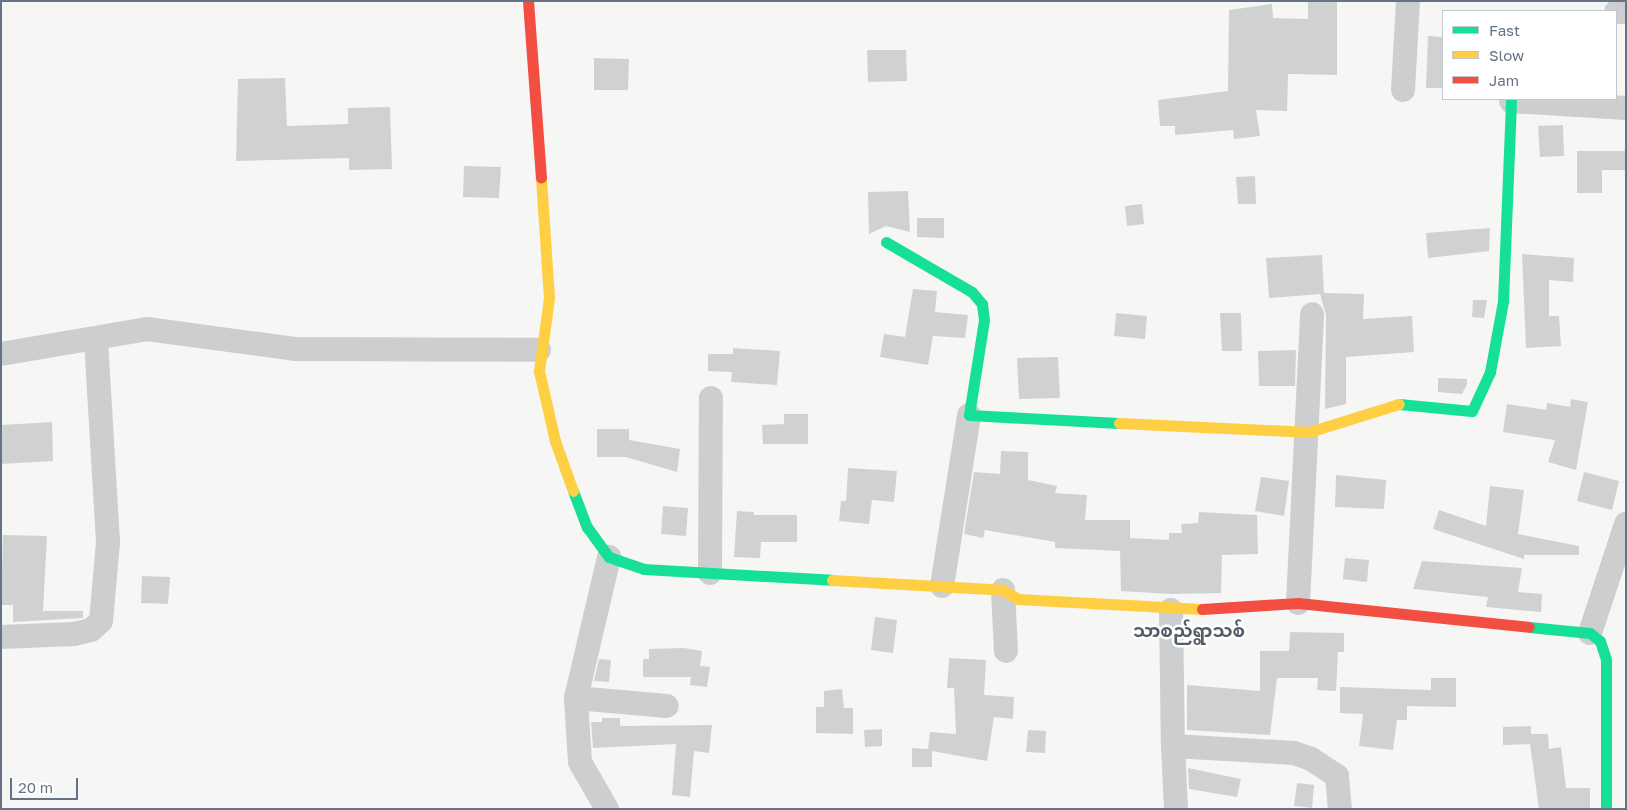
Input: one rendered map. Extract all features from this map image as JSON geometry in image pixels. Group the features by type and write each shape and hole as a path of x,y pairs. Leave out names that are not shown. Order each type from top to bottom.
{"street":[{"path":"528,1 549,298 539,350 555,441 588,527 609,557 644,569 1003,590 1018,599 1172,610 1270,608 1298,603 1590,633 1600,641 1606,660 1606,809"},
{"path":"1403,90 1408,1"},
{"path":"969,415 1309,432 1394,404 1472,411 1490,372 1503,301 1511,100 1626,108"},
{"path":"886,242 972,292 982,304 984,320 942,586"},
{"path":"1298,603 1309,432 1312,314"},
{"path":"1,354 147,329 295,349 539,350"},
{"path":"1,637 74,634 92,630 101,621 108,542 96,338"},
{"path":"710,573 711,398"},
{"path":"1590,633 1626,524"},
{"path":"606,809 580,762 576,698 609,557"},
{"path":"1003,590 1006,650"},
{"path":"1172,610 1173,746 1176,809"},
{"path":"576,698 668,706"},
{"path":"1173,746 1294,753 1311,759 1337,776 1340,809"}],"building":[{"path":"1308,1 1337,1 1337,75 1288,74 1287,111 1256,110 1260,136 1234,139 1233,130 1175,135 1175,126 1160,126 1158,100 1228,91 1229,10 1272,4 1273,18 1308,19"},
{"path":"1428,36 1442,37 1442,88 1426,88"},
{"path":"867,50 906,50 907,81 868,82"},
{"path":"594,58 629,59 628,90 594,90"},
{"path":"285,78 287,126 348,124 348,108 390,107 392,169 349,170 349,158 236,161 238,79"},
{"path":"1563,125 1564,156 1540,157 1538,126"},
{"path":"1577,151 1626,151 1626,170 1602,170 1602,193 1577,193"},
{"path":"464,166 501,167 499,198 463,197"},
{"path":"1255,176 1256,204 1238,204 1236,177"},
{"path":"908,191 910,232 886,226 869,234 868,192"},
{"path":"1142,204 1144,224 1127,226 1125,206"},
{"path":"917,218 944,218 944,238 917,237"},
{"path":"1490,228 1489,251 1428,258 1426,233"},
{"path":"1522,254 1574,258 1573,282 1549,280 1549,316 1559,316 1561,346 1526,348"},
{"path":"1322,255 1324,293 1364,294 1363,319 1412,316 1414,352 1346,357 1346,404 1325,409 1326,315 1320,294 1269,298 1266,258"},
{"path":"913,289 937,291 935,312 968,315 965,338 933,336 928,365 880,357 884,334 905,337"},
{"path":"1473,300 1487,300 1484,318 1472,317"},
{"path":"1116,313 1147,316 1145,339 1114,336"},
{"path":"1220,313 1241,313 1242,351 1222,351"},
{"path":"733,348 780,351 777,385 731,382 732,372 708,371 708,354 733,354"},
{"path":"1296,350 1295,386 1259,386 1258,351"},
{"path":"1058,357 1060,398 1019,399 1017,358"},
{"path":"1438,378 1467,379 1467,384 1462,394 1438,392"},
{"path":"1571,399 1588,402 1576,470 1548,462 1555,440 1503,432 1507,404 1546,410 1547,403 1570,407"},
{"path":"784,414 808,414 808,444 763,444 762,425 784,424"},
{"path":"52,422 53,461 1,464 1,425"},
{"path":"597,429 629,429 629,440 680,449 677,472 626,457 597,457"},
{"path":"1001,451 1028,452 1028,480 1057,486 1055,493 1087,495 1085,520 1130,520 1130,538 1169,540 1169,533 1182,533 1181,524 1198,523 1199,512 1257,515 1258,554 1222,555 1221,593 1171,594 1121,591 1120,551 1055,548 1055,542 985,530 983,538 964,534 974,472 1000,474"},
{"path":"848,468 897,471 894,502 872,500 869,524 839,521 841,501 846,501"},
{"path":"1584,472 1619,481 1612,510 1577,501"},
{"path":"1336,475 1386,480 1384,509 1335,507"},
{"path":"1261,477 1289,481 1284,516 1255,511"},
{"path":"1490,486 1524,490 1518,534 1579,546 1579,555 1524,555 1524,559 1433,529 1439,510 1486,526"},
{"path":"663,506 688,508 686,536 661,534"},
{"path":"737,511 754,512 754,515 797,515 797,542 761,542 760,558 734,557"},
{"path":"3,535 47,536 43,611 83,611 83,618 13,622 13,605 1,605"},
{"path":"1345,558 1369,560 1367,582 1343,579"},
{"path":"1422,561 1522,568 1518,592 1542,594 1541,612 1486,607 1488,597 1413,589"},
{"path":"142,576 170,577 168,604 141,603"},
{"path":"875,617 897,620 893,653 871,650"},
{"path":"1290,632 1344,633 1344,652 1338,652 1336,691 1317,690 1318,678 1277,678 1270,735 1187,730 1187,685 1260,691 1260,651 1289,651"},
{"path":"684,648 702,651 700,666 710,667 707,687 690,685 691,677 643,677 643,659 649,659 649,649"},
{"path":"949,658 986,660 984,695 1014,697 1013,719 994,717 987,761 932,751 932,767 912,767 912,748 928,749 930,732 956,734 954,688 947,688"},
{"path":"599,659 611,660 609,682 594,681"},
{"path":"1431,678 1456,678 1456,707 1407,706 1407,720 1397,720 1393,750 1359,746 1363,714 1340,713 1340,687 1431,690"},
{"path":"842,689 844,708 853,708 853,734 816,733 816,707 824,707 824,691"},
{"path":"602,718 620,718 620,726 712,725 709,753 694,751 690,797 672,795 676,744 593,748 591,722 602,722"},
{"path":"1531,726 1531,734 1548,734 1549,749 1561,747 1566,788 1590,788 1590,809 1539,809 1530,744 1503,745 1503,727"},
{"path":"882,729 882,746 865,747 864,730"},
{"path":"1028,730 1046,731 1045,753 1026,752"},
{"path":"1188,768 1241,779 1237,797 1189,789"},
{"path":"1297,783 1314,785 1312,808 1294,806"}],"traffic: fast":[{"path":"1399,404 1472,411 1490,372 1503,301 1511,100"},
{"path":"886,242 972,292 982,304 984,320 969,415 1119,423"},
{"path":"573,491 587,527 609,557 644,569 832,580"},
{"path":"1529,627 1590,633 1600,641 1606,660 1606,809"}],"traffic: slow":[{"path":"541,178 549,298 539,371 555,441 573,491"},
{"path":"1119,423 1309,432 1399,404"},
{"path":"832,580 1003,590 1018,599 1202,609"}],"traffic: jam":[{"path":"528,1 541,178"},
{"path":"1202,609 1298,603 1529,627"}],"district":[{"name":"သာစည်ရွာသစ်","path":"1189,630"}]}
